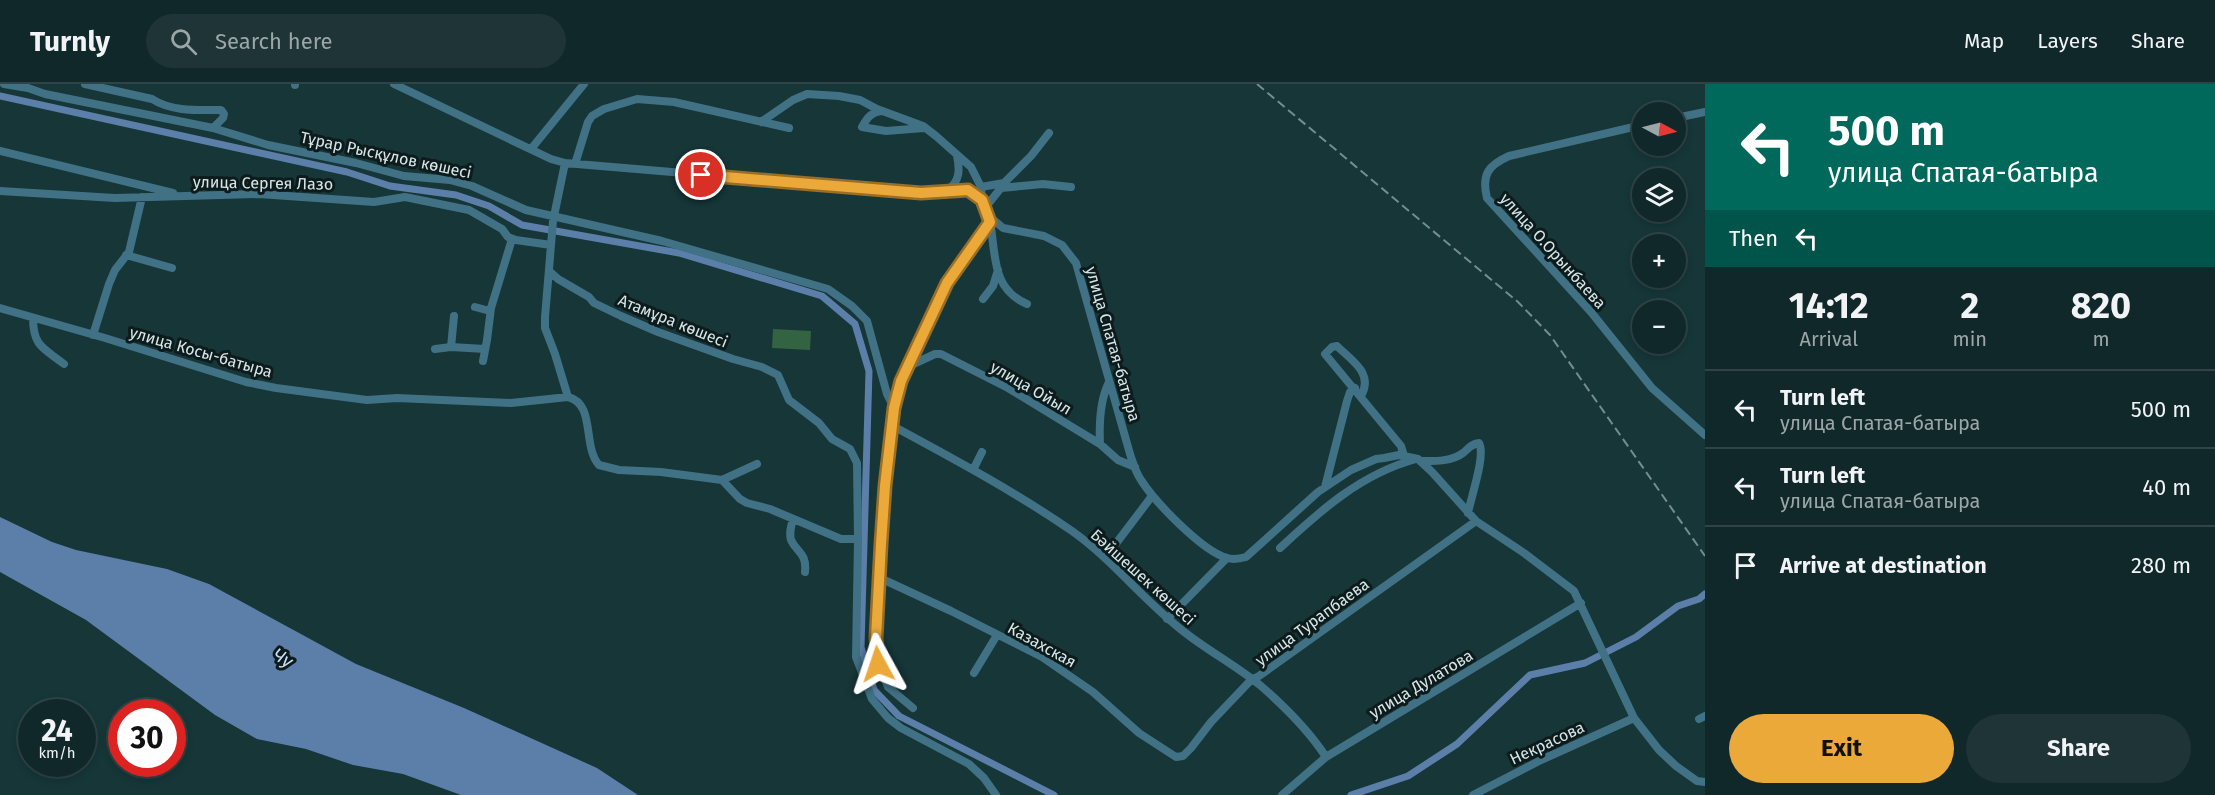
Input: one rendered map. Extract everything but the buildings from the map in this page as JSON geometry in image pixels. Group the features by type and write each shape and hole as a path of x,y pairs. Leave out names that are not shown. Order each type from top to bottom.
{"street":[{"name":"Тұрар Рысқұлов көшесі","path":"4,84 27,86 45,94 213,128 268,145 356,163 404,176 450,180 472,186 526,210 554,219 662,241 828,289 852,306 867,321 887,394 894,408"},
{"path":"85,84 144,97 159,104 182,109 221,110 224,114 223,118 213,128"},
{"path":"394,84 565,163 921,193 968,190 982,200"},
{"path":"531,149 584,84"},
{"path":"761,122 793,100 807,94 860,100 926,128 971,167 981,187 998,270 1005,290 1027,304"},
{"path":"575,164 592,116 604,109 636,99 674,102 789,128"},
{"path":"883,111 868,117 862,127 886,131 926,128"},
{"path":"1686,116 1705,112"},
{"name":"улица О.Орынбаева","path":"1632,127 1509,156 1493,163 1486,175 1484,188 1487,198 1591,312 1652,388 1705,435"},
{"path":"913,708 888,687 878,664 876,638 885,486 894,408 901,381 947,283 988,215 1002,186 1049,133"},
{"path":"0,151 182,195"},
{"path":"947,190 954,186 958,177 959,165 956,155"},
{"path":"565,163 551,242 545,328 568,397 576,399 583,409 591,453 598,465 619,470 661,472 722,480 757,464"},
{"path":"981,187 1025,184 1071,187"},
{"name":"улица Сергея Лазо","path":"0,190 115,198 259,194 374,202 405,197 469,210 502,229 512,238 551,242"},
{"path":"93,335 109,284 126,255 142,197"},
{"name":"улица Спатая-батыра","path":"988,215 1003,228 1044,236 1062,245 1076,263 1139,478 1152,496 1178,523 1209,549 1227,558"},
{"path":"483,362 490,311 512,238"},
{"path":"126,255 172,268"},
{"path":"983,299 993,286 998,270"},
{"name":"Атамұра көшесі","path":"549,271 558,279 589,297 594,303 621,316 733,359 762,366 778,375 789,400 819,423 832,439 850,449 854,454 858,474 858,539"},
{"path":"475,307 490,311"},
{"name":"улица Косы-батыра","path":"0,308 246,382 336,397 367,400 397,398 511,403 568,397"},
{"path":"450,347 454,316"},
{"path":"33,318 33,333 38,345 64,364"},
{"path":"1361,396 1367,380 1363,372 1337,346 1332,347 1325,354 1401,446 1404,456"},
{"path":"435,349 450,347 485,349"},
{"name":"улица Ойыл","path":"908,367 935,354 941,354 1008,388 1100,444 1118,460 1135,467"},
{"path":"1100,444 1101,407 1109,382"},
{"path":"1325,487 1347,400 1350,392 1355,388"},
{"name":"Бәйшешек көшесі","path":"891,425 973,470 1072,531 1105,558 1167,619 1251,680 1293,718 1326,757"},
{"path":"1280,548 1321,510 1361,481 1383,470 1419,460 1451,459 1462,454 1472,444 1479,443 1481,457 1468,513"},
{"path":"973,470 982,452"},
{"path":"1167,619 1227,558 1246,557 1325,487 1352,470 1376,459 1404,456 1419,460 1476,521 1574,591 1634,718 1659,750 1676,766 1696,781 1705,782"},
{"path":"1383,470 1384,458"},
{"path":"722,480 747,503 770,509 841,539 858,539 856,657 872,699 888,718 901,728 969,764 984,778 996,795"},
{"path":"1105,558 1152,496"},
{"path":"793,519 790,533 805,561 805,572"},
{"name":"улица Турапбаева","path":"1176,758 1183,756 1191,748 1211,722 1251,680 1476,521"},
{"name":"Казахская","path":"880,578 1042,657 1093,692 1139,733 1176,758"},
{"name":"улица Дулатова","path":"1282,795 1326,757 1581,603"},
{"path":"974,673 997,635"},
{"name":"Некрасова","path":"1473,795 1541,760 1634,718"}],"green space":[{"path":"773,329 811,331 810,350 772,348"}],"water":[{"name":"Чу","path":"0,517 52,542 76,550 167,569 209,584 356,664 464,708 597,768 638,795 461,795 403,774 353,765 306,749 257,739 215,715 86,620 0,572"}],"waterway":[{"path":"0,96 347,172 390,186 456,195 489,206 522,225 679,253 822,296 855,324 869,371 861,647 874,690 899,716 1054,795"},
{"path":"1351,795 1408,776 1457,744 1530,675 1585,663 1636,637 1678,606 1699,599 1705,594"}],"railway":[{"path":"1257,84 1518,302 1550,335 1705,556"}],"route":[{"path":"701,175 921,193 968,190 982,200 989,216 990,222 947,283 901,381 894,408 881,544 876,638 878,664"}]}
